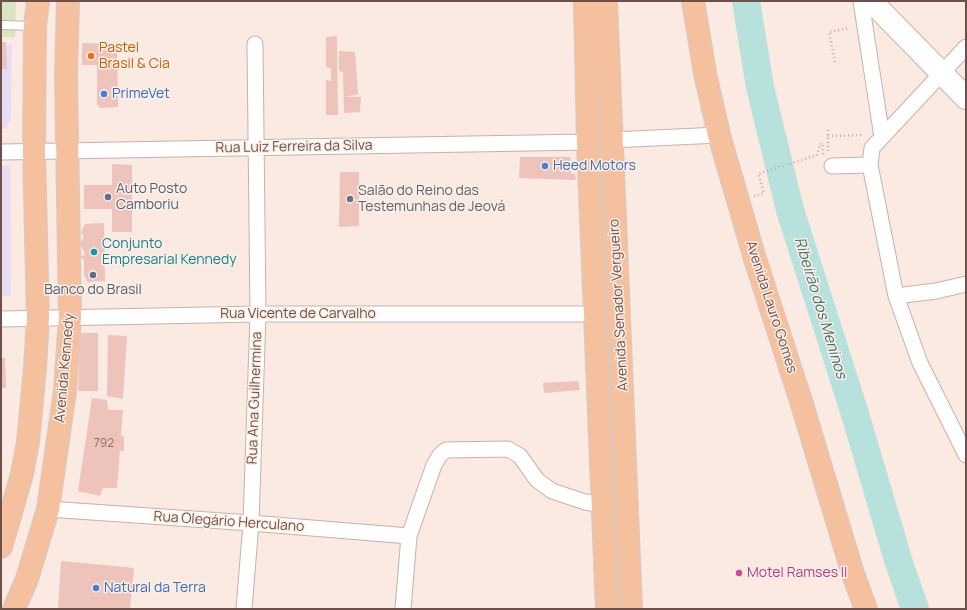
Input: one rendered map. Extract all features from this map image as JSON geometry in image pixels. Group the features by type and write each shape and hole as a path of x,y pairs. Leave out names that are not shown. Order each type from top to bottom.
{"main road":[{"path":"1,547 7,505 28,442 38,318 34,151 36,26 38,1"},
{"name":"Avenida Kennedy","path":"14,609 27,579 48,509 65,391 70,317 66,76 68,1"},
{"name":"Avenida Senador Vergueiro","path":"586,1 588,142 608,609"},
{"name":"Avenida Senador Vergueiro","path":"606,1 631,609"},
{"name":"Avenida Lauro Gomes","path":"693,1 705,73 720,135 755,259 801,401 853,574 866,609"}],"street":[{"path":"861,1 881,135"},
{"path":"871,1 966,98"},
{"name":"Rua Ana Guilhermina","path":"244,609 251,523 258,314 255,44"},
{"path":"965,450 920,363 896,296 870,165 871,150 881,135 966,47"},
{"path":"612,140 720,135"},
{"name":"Rua Luiz Ferreira da Silva","path":"1,152 588,142"},
{"path":"830,161 870,165"},
{"path":"896,296 936,291 966,284"},
{"name":"Rua Vicente de Carvalho","path":"1,319 258,314 596,314"},
{"path":"403,609 409,536 434,465 440,454 446,450 508,449 520,456 537,480 552,492 586,502 603,505"},
{"name":"Rua Olegário Herculano","path":"48,509 409,536"}],"lane":[{"path":"1,24 36,26"}],"path":[{"path":"835,62 829,32 864,26"},
{"path":"828,130 830,161"},
{"path":"828,136 881,135"},
{"path":"759,194 764,193 758,174 815,156"}],"shaded area":[{"path":"1,45 12,45 11,119 5,129 1,129"},
{"path":"1,165 10,165 11,296 1,296"}],"green space":[{"path":"1,1 16,1 15,37 1,37"}],"building":[{"path":"337,36 338,115 326,115 326,80 331,81 331,68 326,67 326,37"},
{"path":"1,42 6,42 7,69 1,69"},
{"path":"82,43 117,44 118,107 101,108 97,105 97,65 82,65"},
{"path":"339,51 355,52 358,94 344,97 361,97 360,112 344,113 343,72 339,71"},
{"name":"Heed Motors","path":"520,157 570,157 571,174 575,174 576,180 519,178"},
{"name":"Auto Posto Camboriu","path":"112,164 132,165 132,232 112,232 112,209 84,209 84,185 112,185"},
{"name":"Salão do Reino das Testemunhas de Jeová","path":"340,172 359,172 359,226 339,227"},
{"name":"Conjunto Empresarial Kennedy","path":"104,223 105,281 88,282 84,276 84,260 81,258 81,256 85,255 80,243 84,237 81,232 85,224"},
{"path":"80,333 98,333 98,391 78,391"},
{"path":"108,335 127,336 123,399 107,396"},
{"path":"1,358 5,358 6,388 1,388"},
{"path":"578,381 580,390 544,393 543,383"},
{"path":"92,398 107,400 108,410 123,410 121,436 124,436 124,451 120,451 117,488 103,488 100,496 78,491"},
{"name":"Natural da Terra","path":"61,561 134,568 130,609 58,609"}],"waterway":[{"name":"Ribeirão dos Meninos","path":"746,1 760,87 790,210 855,414 899,563 915,609"}],"place":[{"name":"Pastel Brasil & Cia","path":"91,56"},
{"name":"PrimeVet","path":"104,94"},
{"name":"Heed Motors","path":"545,166"},
{"name":"Auto Posto Camboriu","path":"108,197"},
{"name":"Salão do Reino das Testemunhas de Jeová","path":"350,199"},
{"name":"Conjunto Empresarial Kennedy","path":"94,252"},
{"name":"Banco do Brasil","path":"93,275"},
{"name":"Motel Ramses II","path":"739,573"},
{"name":"Natural da Terra","path":"96,588"}]}
